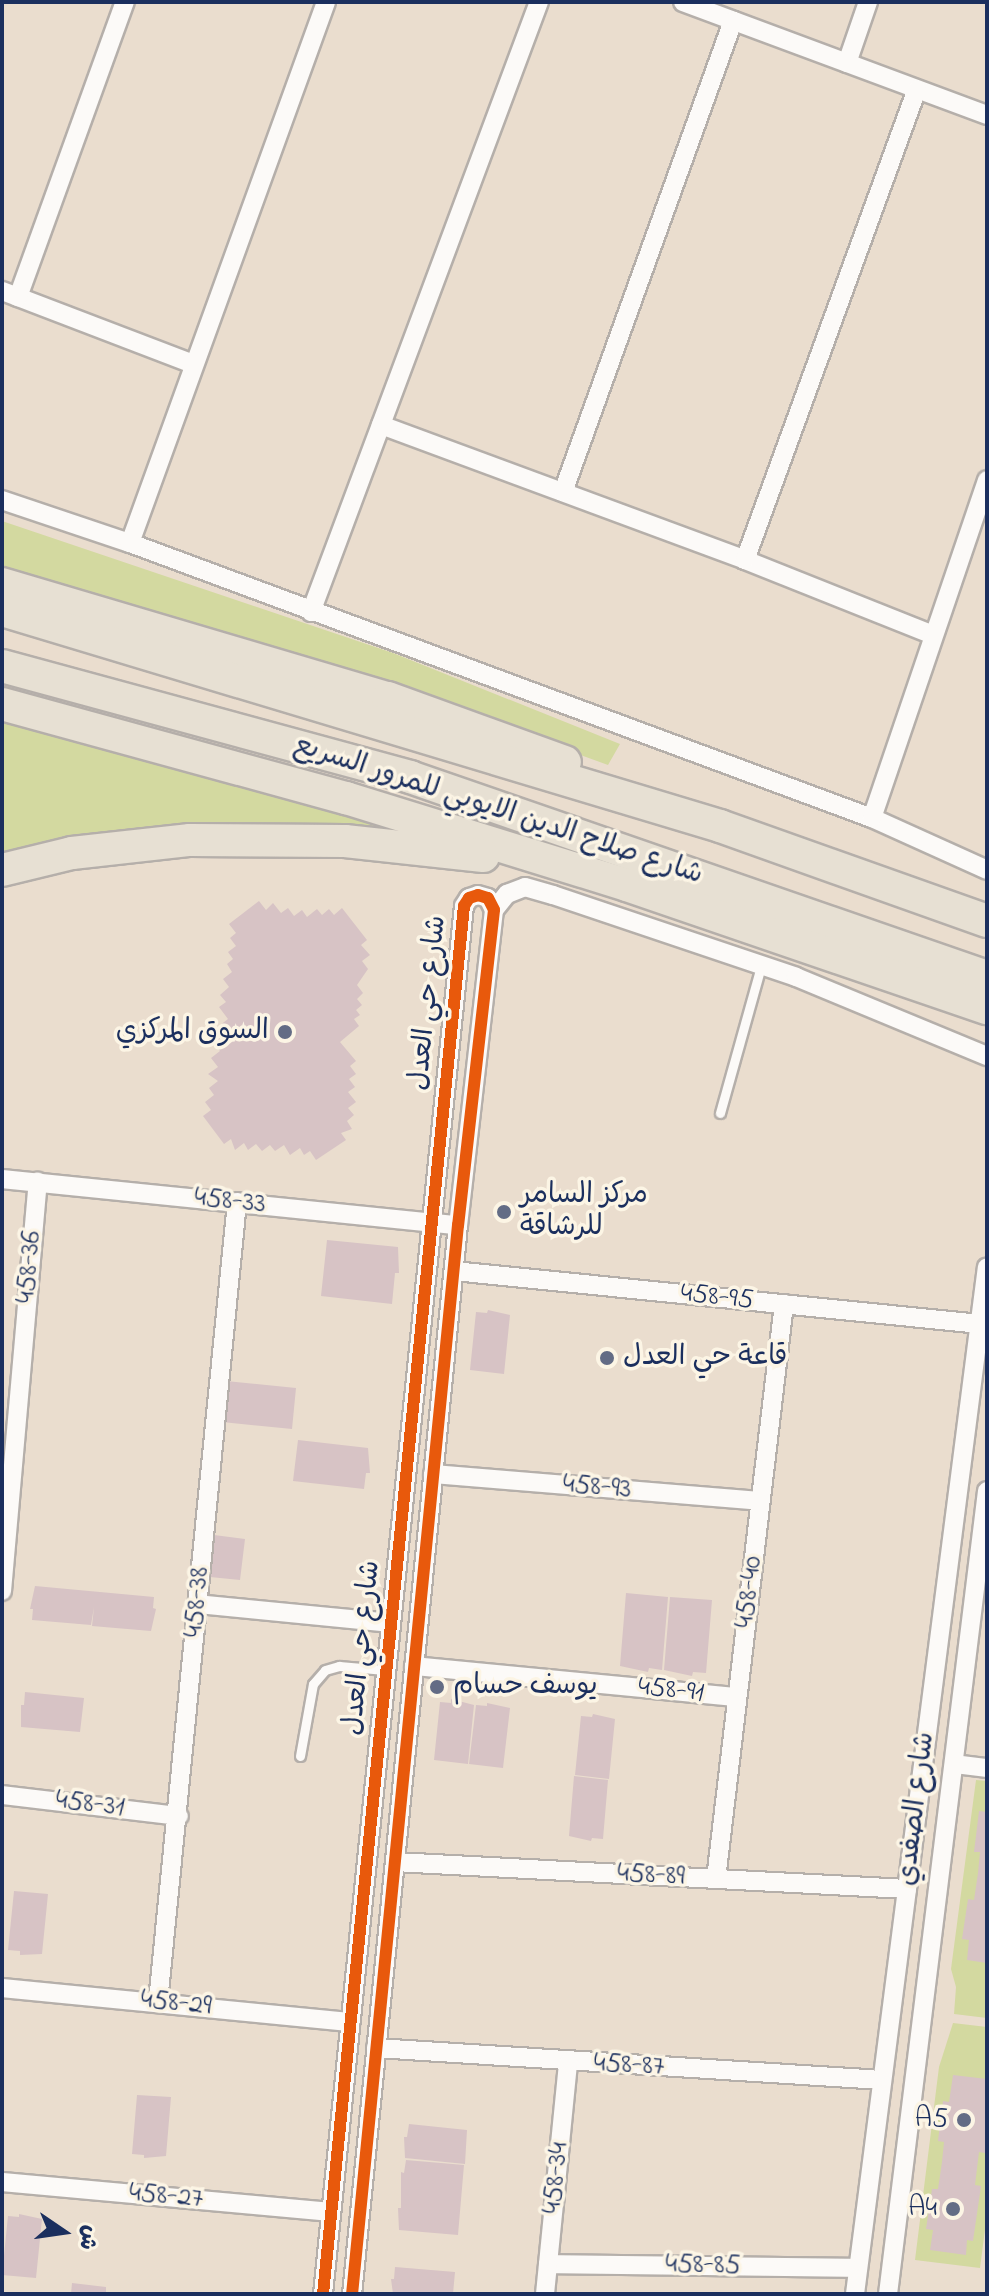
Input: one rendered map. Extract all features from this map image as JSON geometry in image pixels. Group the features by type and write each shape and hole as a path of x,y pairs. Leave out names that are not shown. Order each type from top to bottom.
{"highway":[{"path":"2,584 440,714 720,826"},
{"name":"شارع صلاح الدين الايوبي للمرور السريع","path":"2,610 720,826 987,921"},
{"name":"شارع صلاح الدين الايوبي للمرور السريع","path":"2,666 410,777 987,977"},
{"path":"2,704 346,798 742,922 987,1008"},
{"path":"2,870 72,853 137,845 291,839 480,855 627,885"}],"street":[{"path":"125,2 10,294 193,364"},
{"path":"130,543 326,2"},
{"path":"311,612 539,2"},
{"path":"683,2 987,115"},
{"path":"847,63 868,2"},
{"path":"563,492 733,21"},
{"path":"745,560 917,89"},
{"path":"381,425 745,560 933,635"},
{"path":"872,818 987,480"},
{"path":"2,500 130,543 872,818 987,870"},
{"path":"494,910 507,894 525,887 761,966 987,1056"},
{"name":"شارع حي العدل","path":"323,2294 429,1222 464,906 469,898 478,895 488,898 494,910 458,1225 352,2294"},
{"path":"734,957 742,922"},
{"name":"458-33","path":"2,1179 458,1225"},
{"name":"458-36","path":"2,1591 38,1182"},
{"name":"458-38","path":"158,2002 179,1816 237,1202"},
{"name":"شارع الصفدي","path":"855,2294 987,1267"},
{"name":"458-95","path":"454,1271 980,1324"},
{"name":"458-40","path":"716,1879 784,1304"},
{"name":"458-93","path":"433,1474 760,1501"},
{"path":"888,2294 987,1491"},
{"path":"197,1604 390,1623"},
{"name":"458-91","path":"414,1666 737,1697"},
{"path":"954,1764 987,1768"},
{"name":"458-31","path":"2,1795 179,1816"},
{"name":"458-89","path":"395,1862 907,1889"},
{"name":"458-29","path":"2,1988 350,2022"},
{"path":"893,2000 924,2002"},
{"path":"889,2027 921,2030"},
{"name":"458-87","path":"376,2048 568,2063 882,2080"},
{"name":"458-34","path":"545,2294 568,2063"},
{"name":"458-27","path":"2,2182 331,2212"},
{"name":"458-85","path":"548,2264 858,2268"}],"lane":[{"path":"720,1113 761,966"},
{"path":"300,1756 313,1684 325,1670 339,1666 385,1670"}],"green space":[{"path":"2,521 393,653 620,744 608,765 509,729 2,569"},
{"path":"2,721 437,839 2,859"},
{"path":"976,1780 987,1781 987,2018 954,2014 956,1987 951,1969"},
{"path":"953,2023 987,2027 987,2214 980,2268 915,2260 939,2067"}],"building":[{"name":"السوق المركزي","path":"259,901 266,910 273,903 281,913 288,908 294,916 302,910 307,917 317,909 322,915 329,909 334,915 342,908 367,940 361,945 370,955 362,961 368,969 357,985 363,993 357,999 362,1005 356,1010 360,1015 354,1019 359,1026 340,1042 356,1061 350,1066 356,1074 349,1079 355,1087 348,1092 356,1102 348,1108 354,1115 347,1121 352,1129 341,1133 346,1140 316,1160 310,1151 304,1155 300,1148 290,1155 284,1145 275,1151 270,1145 262,1151 256,1144 248,1150 244,1143 235,1150 231,1139 224,1144 203,1116 211,1110 205,1102 214,1095 209,1088 218,1081 208,1074 218,1067 211,1058 220,1051 213,1042 221,1036 215,1029 228,1019 219,1007 226,1002 220,995 229,987 223,979 232,972 227,964 233,959 228,952 236,946 230,938 236,933 229,924"},
{"path":"327,1240 398,1247 399,1273 395,1273 392,1304 321,1296"},
{"path":"488,1310 510,1315 504,1374 470,1370 476,1312 487,1313"},
{"path":"226,1381 296,1388 292,1429 222,1422"},
{"path":"298,1440 368,1448 370,1473 366,1473 364,1489 293,1481"},
{"path":"214,1535 245,1539 240,1580 210,1577 208,1550 212,1551"},
{"path":"35,1586 154,1597 153,1608 156,1609 151,1631 92,1626 94,1607 91,1625 32,1620 33,1609 30,1609"},
{"path":"626,1593 668,1597 662,1670 649,1668 648,1672 620,1666"},
{"path":"670,1597 712,1600 706,1673 693,1672 692,1676 664,1670"},
{"path":"25,1692 84,1698 80,1732 21,1727 21,1705 24,1705"},
{"path":"451,1699 474,1705 468,1764 434,1760 440,1702 451,1703"},
{"path":"487,1703 510,1708 503,1768 469,1764 476,1705 487,1706"},
{"path":"593,1714 615,1719 609,1779 575,1775 581,1716 592,1717"},
{"path":"574,1776 608,1780 603,1839 592,1838 591,1841 569,1836"},
{"path":"979,1811 987,1812 987,1963 967,1960 969,1940 962,1939 968,1899 974,1900 978,1873 980,1852 974,1852"},
{"path":"14,1891 48,1894 42,1954 20,1955 20,1951 8,1950"},
{"path":"953,2075 987,2079 987,2139 985,2153 979,2152 975,2185 981,2186 973,2241 967,2240 966,2255 930,2250 933,2230 926,2229 932,2189 938,2189 942,2162 944,2142 938,2141 943,2101 949,2102"},
{"path":"137,2095 171,2097 166,2156 144,2158 144,2155 132,2154"},
{"path":"409,2124 467,2130 465,2164 405,2158 404,2137 407,2137"},
{"path":"406,2160 464,2165 458,2235 399,2230 401,2172 404,2173"},
{"path":"19,2214 42,2219 36,2278 2,2275 8,2216 19,2217"},
{"path":"395,2267 455,2272 453,2294 393,2294 391,2279 394,2279"},
{"path":"72,2283 106,2287 106,2294 71,2294"}],"cycle path":[{"path":"323,2294 464,906 469,898 478,895 488,898 494,910 458,1225 352,2294"}],"place":[{"name":"السوق المركزي","path":"285,1032"},
{"name":"مركز السامر للرشاقة","path":"504,1212"},
{"name":"قاعة حي العدل","path":"607,1358"},
{"name":"يوسف حسام","path":"437,1687"},
{"name":"A5","path":"964,2120"},
{"name":"A4","path":"953,2209"}]}
